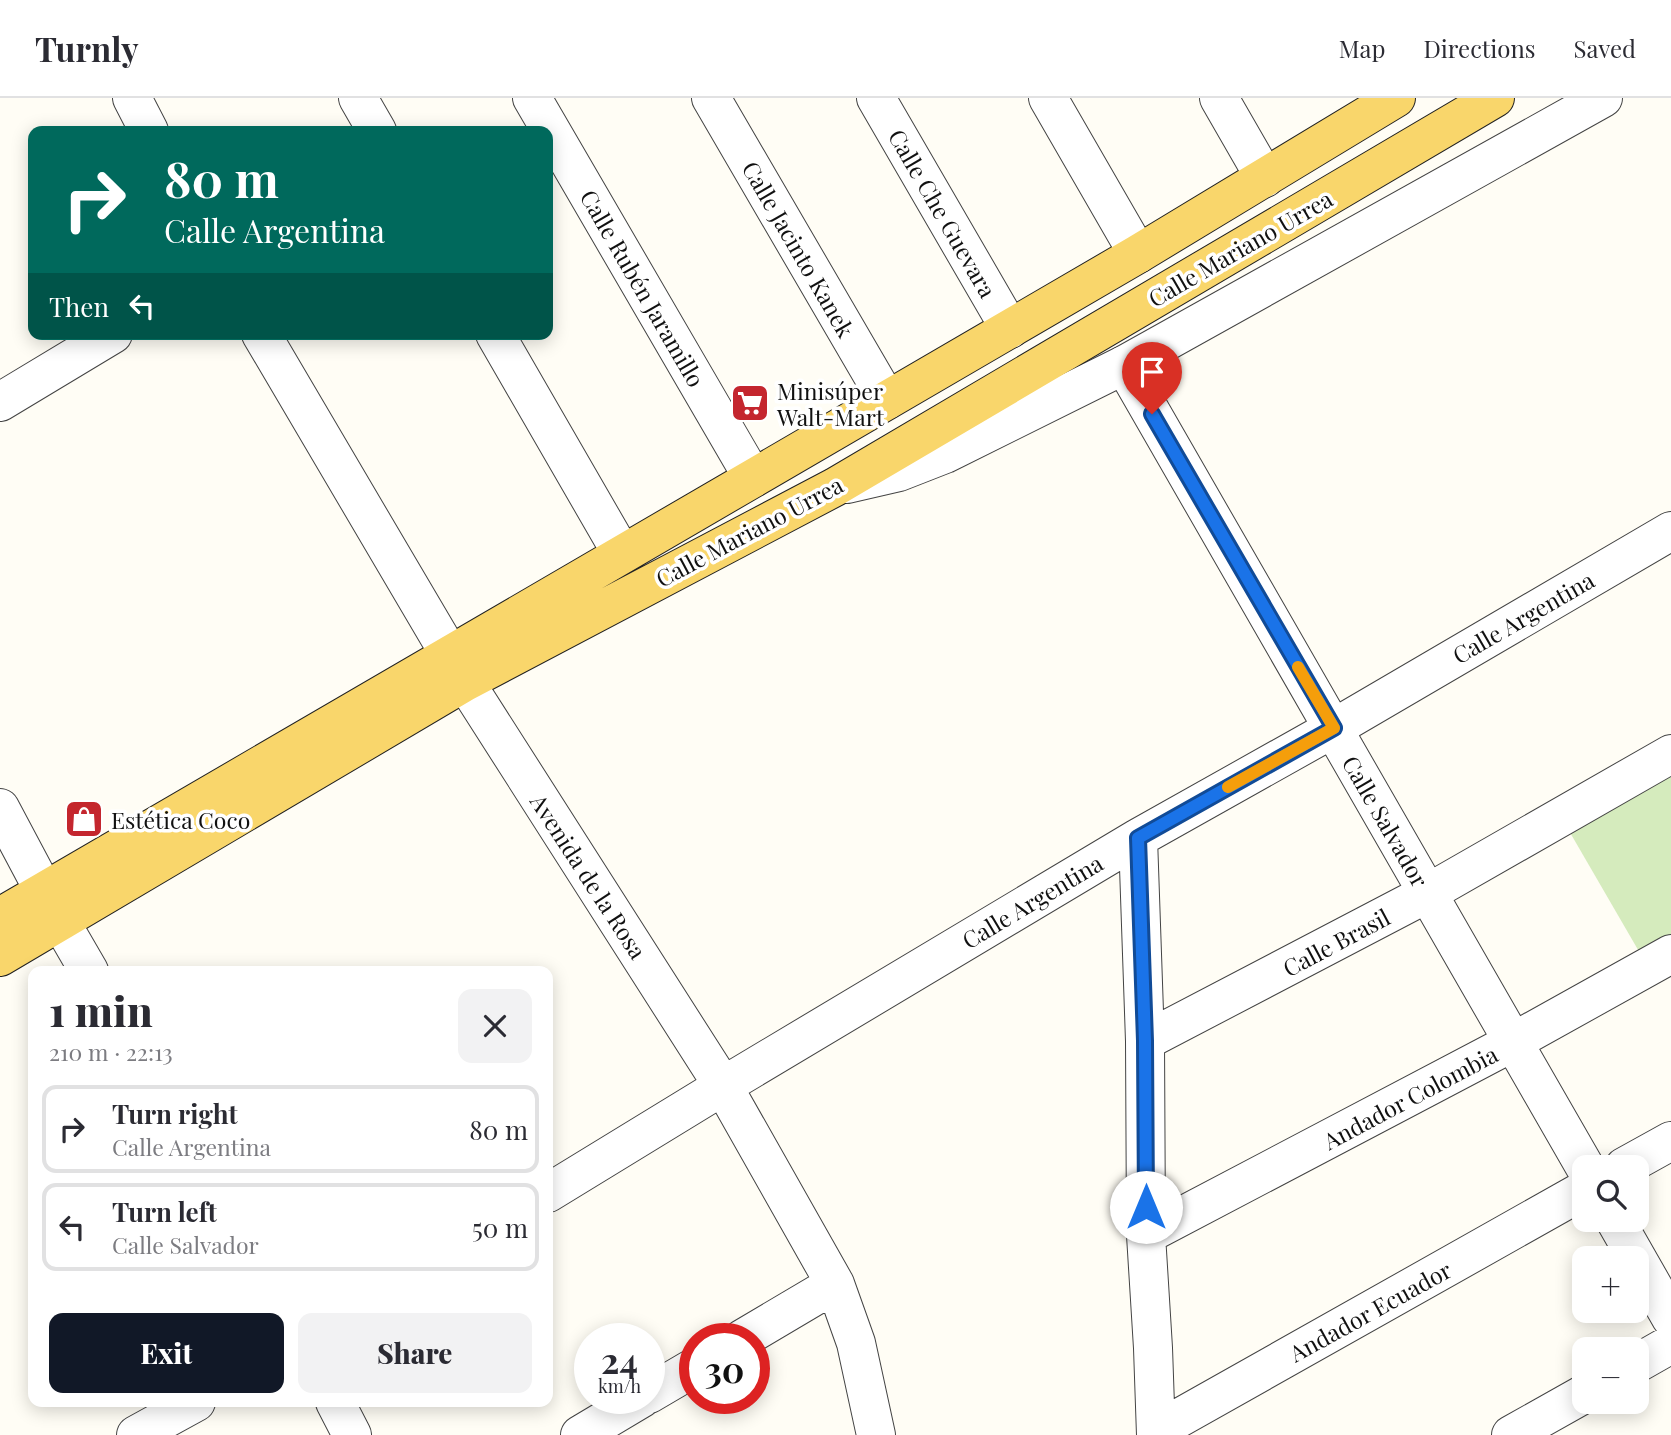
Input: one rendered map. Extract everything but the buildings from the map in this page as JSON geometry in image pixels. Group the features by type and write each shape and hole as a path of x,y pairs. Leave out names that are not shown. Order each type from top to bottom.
{"main road":[{"name":"Calle Mariano Urrea","path":"457,669 622,554 1138,254 1394,98"},
{"name":"Calle Mariano Urrea","path":"0,957 52,906 457,669 835,486 1495,98"},
{"name":"Calle Mariano Urrea","path":"0,917 52,906"}],"street":[{"path":"132,98 146,126"},
{"path":"358,98 374,126"},
{"name":"Calle Rubén Jaramillo","path":"532,98 548,126"},
{"name":"Calle Jacinto Kanek","path":"711,98 887,400"},
{"name":"Calle Che Guevara","path":"876,98 1010,329"},
{"path":"1048,98 1138,254"},
{"path":"1219,98 1265,178"},
{"path":"835,486 899,471 945,454 1124,366 1603,98"},
{"name":"Calle Rubén Jaramillo","path":"553,134 753,478"},
{"path":"0,402 103,340"},
{"name":"Avenida de la Rosa","path":"265,340 457,669 723,1086 835,1284 856,1343 876,1435"},
{"path":"498,340 622,554"},
{"name":"Calle Salvador","path":"1124,366 1578,1155"},
{"name":"Calle Argentina","path":"553,1190 1138,838 1334,728 1671,531"},
{"name":"Calle Brasil","path":"1145,1041 1428,893 1671,754"},
{"path":"0,808 86,966"},
{"path":"1138,838 1145,1041 1146,1235 1156,1433"},
{"name":"Andador Colombia","path":"1146,1235 1513,1042 1671,954"},
{"path":"1646,1155 1671,1141"},
{"name":"Andador Ecuador","path":"1156,1433 1572,1197"},
{"path":"1622,1232 1671,1318"},
{"path":"770,1323 835,1284"},
{"path":"1649,1357 1671,1344"},
{"path":"1511,1435 1572,1401"},
{"path":"136,1435 187,1407"},
{"path":"338,1407 352,1435"},
{"path":"580,1435 615,1414"}],"green space":[{"path":"1671,754 1671,954 1648,967 1561,817"}],"slow traffic":[{"path":"1228,787 1334,728 1298,667"}],"place":[{"name":"Minisúper Walt-Mart","path":"750,403"},
{"name":"Estética Coco","path":"84,819"}],"route":[{"path":"1146,1207 1145,1041 1138,838 1334,728 1152,414"}]}
